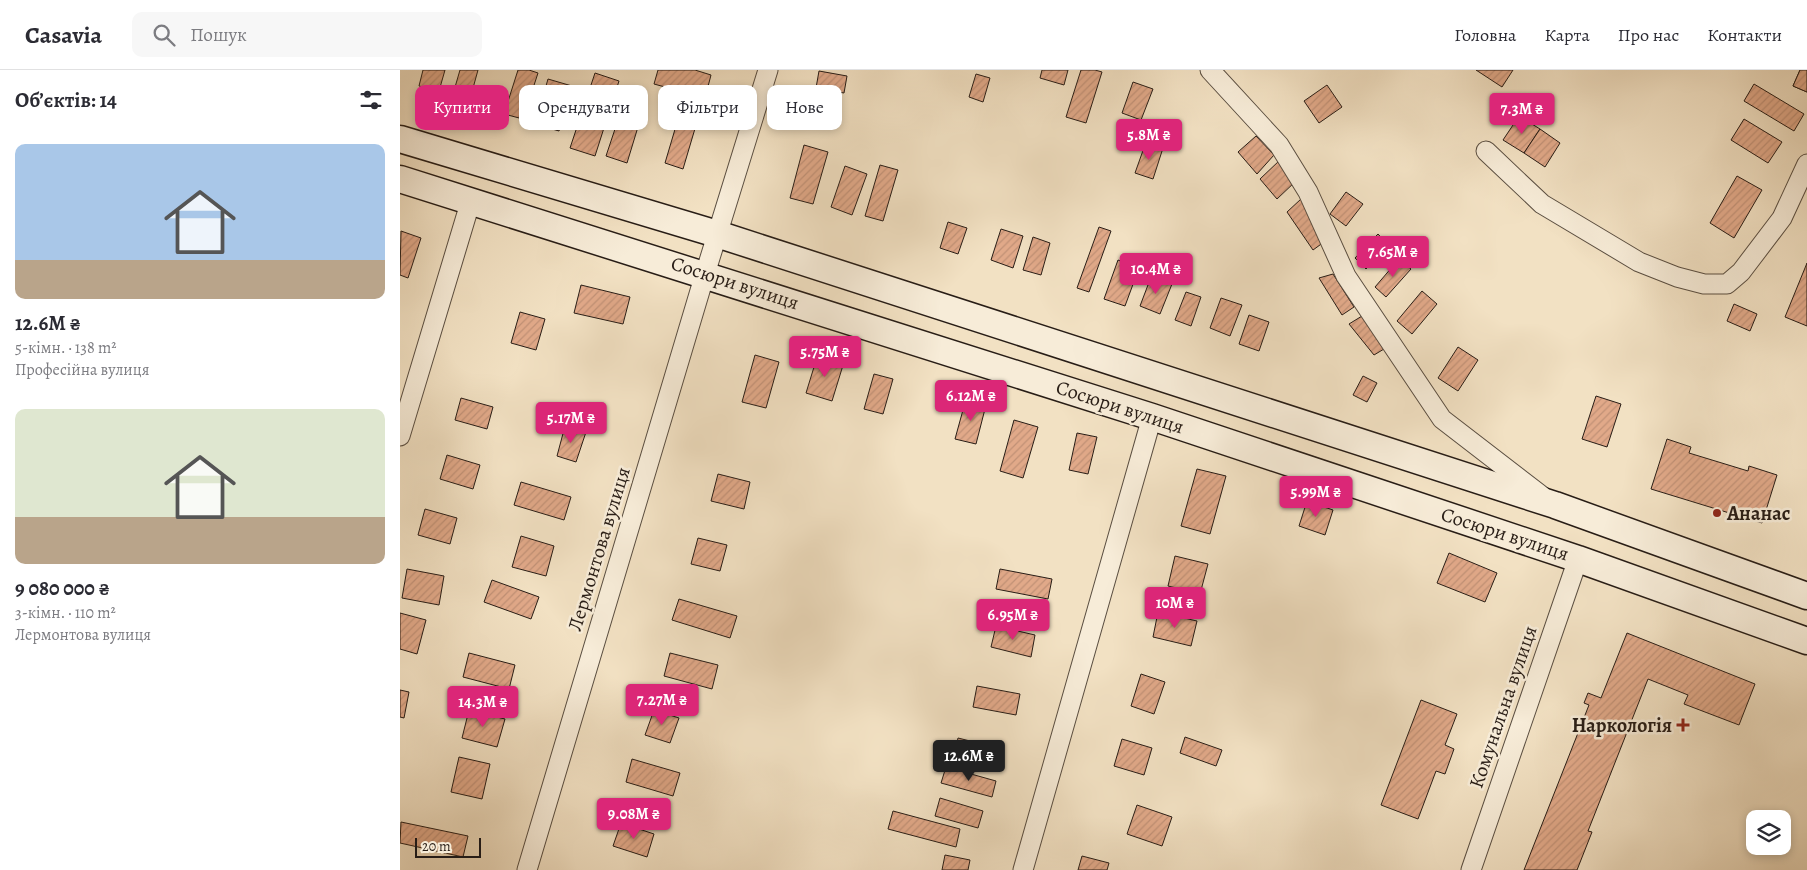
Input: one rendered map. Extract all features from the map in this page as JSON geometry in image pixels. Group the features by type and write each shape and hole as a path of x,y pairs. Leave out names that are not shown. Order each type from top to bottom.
{"street":[{"name":"Лермонтова вулиця","path":"527,870 768,70"},
{"path":"1210,70 1279,145 1308,192 1346,276 1442,419 1555,505"},
{"name":"Сосюри вулиця","path":"400,139 718,234 1555,505 1807,596"},
{"path":"1486,151 1542,204 1639,262 1677,277 1704,284 1727,284 1741,272 1782,218 1807,164"},
{"name":"Сосюри вулиця","path":"400,179 1152,417 1578,559 1807,641"},
{"path":"400,436 471,200"},
{"path":"1023,870 1152,417"},
{"name":"Комунальна вулиця","path":"1470,870 1578,559"}],"building":[{"path":"423,70 445,70 441,85 419,85"},
{"path":"460,70 478,70 474,85 456,85"},
{"path":"518,70 529,70 538,73 534,85 519,85 519,118 509,115 509,98"},
{"path":"658,70 695,70 711,75 708,85 654,84"},
{"path":"1042,70 1068,70 1064,85 1040,78"},
{"path":"1081,70 1102,72 1086,123 1066,117"},
{"path":"1476,70 1513,70 1502,87"},
{"path":"1800,70 1807,70 1807,92 1793,86"},
{"path":"1800,70 1807,70 1807,92 1793,86"},
{"path":"819,71 847,76 844,93 842,93 842,85 817,85"},
{"path":"595,73 619,81 618,85 591,85"},
{"path":"976,74 990,78 983,102 969,97"},
{"path":"548,79 569,85 546,85"},
{"path":"1133,82 1153,89 1141,120 1122,113"},
{"path":"1754,84 1804,114 1794,131 1744,101"},
{"path":"1327,85 1342,107 1319,123 1304,101"},
{"path":"1519,116 1540,129 1524,153 1503,140"},
{"path":"1744,119 1782,142 1768,163 1731,140"},
{"path":"1540,129 1560,143 1545,167 1524,153"},
{"path":"576,130 603,130 595,156 570,148"},
{"path":"615,130 637,130 627,163 606,156"},
{"path":"675,130 695,130 683,169 665,163"},
{"path":"1256,136 1274,155 1257,174 1238,152"},
{"path":"1146,142 1163,148 1153,179 1135,173"},
{"path":"804,145 828,152 813,204 790,198"},
{"path":"1280,160 1296,181 1277,199 1260,179"},
{"path":"880,165 898,170 883,221 865,216"},
{"path":"845,166 867,174 852,215 831,207"},
{"path":"1737,176 1762,190 1734,238 1710,223"},
{"path":"1346,192 1363,204 1346,226 1330,214"},
{"path":"1301,199 1324,242 1313,250 1287,212"},
{"path":"948,222 967,228 958,254 940,248"},
{"path":"1099,227 1111,231 1089,292 1077,288"},
{"path":"1001,229 1023,236 1013,268 991,260"},
{"path":"401,231 421,238 408,278 400,275"},
{"path":"1378,234 1389,246 1366,269 1355,258"},
{"path":"1033,237 1050,243 1041,275 1023,270"},
{"path":"1399,259 1411,269 1386,297 1375,287"},
{"path":"1118,260 1139,268 1125,306 1104,299"},
{"path":"1807,263 1807,326 1785,317"},
{"path":"1333,274 1354,307 1342,315 1319,278"},
{"path":"1151,277 1172,284 1160,314 1140,306"},
{"path":"581,285 630,297 623,324 574,313"},
{"path":"1422,291 1437,304 1412,334 1397,321"},
{"path":"1186,292 1201,297 1191,326 1175,320"},
{"path":"1221,298 1242,305 1230,336 1210,328"},
{"path":"1734,304 1757,314 1750,331 1727,321"},
{"path":"520,312 545,319 536,350 511,343"},
{"path":"1249,315 1269,322 1259,351 1239,344"},
{"path":"1362,316 1384,349 1374,355 1349,324"},
{"path":"1458,347 1478,360 1458,391 1438,378"},
{"path":"818,354 844,362 832,401 806,393"},
{"path":"755,355 779,362 766,408 742,402"},
{"path":"874,374 893,379 883,414 864,409"},
{"path":"1363,376 1377,383 1367,402 1353,395"},
{"path":"1596,396 1621,404 1607,447 1582,439"},
{"path":"461,398 493,407 487,429 455,420"},
{"path":"966,399 986,405 976,444 955,439"},
{"path":"1014,420 1038,427 1023,478 1000,471"},
{"path":"565,426 586,432 576,462 557,456"},
{"path":"1077,433 1097,437 1088,474 1069,470"},
{"path":"1667,439 1691,447 1689,453 1748,471 1749,466 1777,475 1762,523 1651,489"},
{"path":"447,455 480,465 473,489 440,479"},
{"path":"1197,469 1226,476 1210,534 1181,526"},
{"path":"718,474 750,482 744,509 711,501"},
{"path":"521,482 571,497 564,520 514,505"},
{"path":"1307,501 1333,510 1325,535 1299,526"},
{"path":"425,509 457,518 450,544 418,535"},
{"path":"521,536 554,546 546,576 512,567"},
{"path":"698,538 727,545 720,571 691,564"},
{"path":"1449,553 1497,573 1485,602 1437,583"},
{"path":"1175,556 1208,564 1200,594 1168,586"},
{"path":"407,569 444,576 439,605 402,598"},
{"path":"1000,569 1052,579 1048,599 996,589"},
{"path":"492,580 539,597 531,619 484,602"},
{"path":"679,599 737,616 730,638 672,620"},
{"path":"1158,612 1197,621 1191,646 1153,637"},
{"path":"400,613 426,620 417,654 400,649"},
{"path":"996,626 1035,635 1031,657 991,647"},
{"path":"1627,633 1755,684 1739,725 1684,704 1688,695 1648,679 1588,831 1592,832 1577,870 1524,870 1589,705 1584,703 1588,693 1601,698"},
{"path":"469,653 515,665 509,689 463,677"},
{"path":"670,653 718,665 712,689 664,676"},
{"path":"1141,674 1165,682 1154,714 1131,706"},
{"path":"977,686 1020,694 1016,715 973,707"},
{"path":"400,690 409,692 404,718 400,717"},
{"path":"1421,700 1457,714 1445,745 1454,749 1445,774 1436,771 1418,819 1381,805"},
{"path":"469,710 505,719 497,747 462,738"},
{"path":"654,710 679,718 670,743 645,735"},
{"path":"1185,737 1222,750 1216,766 1180,753"},
{"path":"958,738 1002,749 997,770 953,760"},
{"path":"1122,739 1152,748 1144,775 1114,766"},
{"path":"459,757 490,764 482,799 451,792"},
{"path":"632,759 680,773 673,796 626,782"},
{"path":"946,767 996,781 992,797 941,783"},
{"path":"940,798 983,811 978,828 935,816"},
{"path":"1137,805 1172,817 1162,846 1127,834"},
{"path":"893,811 960,829 956,847 888,829"},
{"path":"401,822 468,836 463,857 400,843"},
{"path":"621,823 654,834 647,857 613,846"},
{"path":"945,855 970,860 968,870 942,870"},
{"path":"1082,856 1109,863 1107,870 1078,870"}],"place":[{"name":"Ананас","path":"1717,513"},
{"name":"Наркологія","path":"1683,725"}]}
